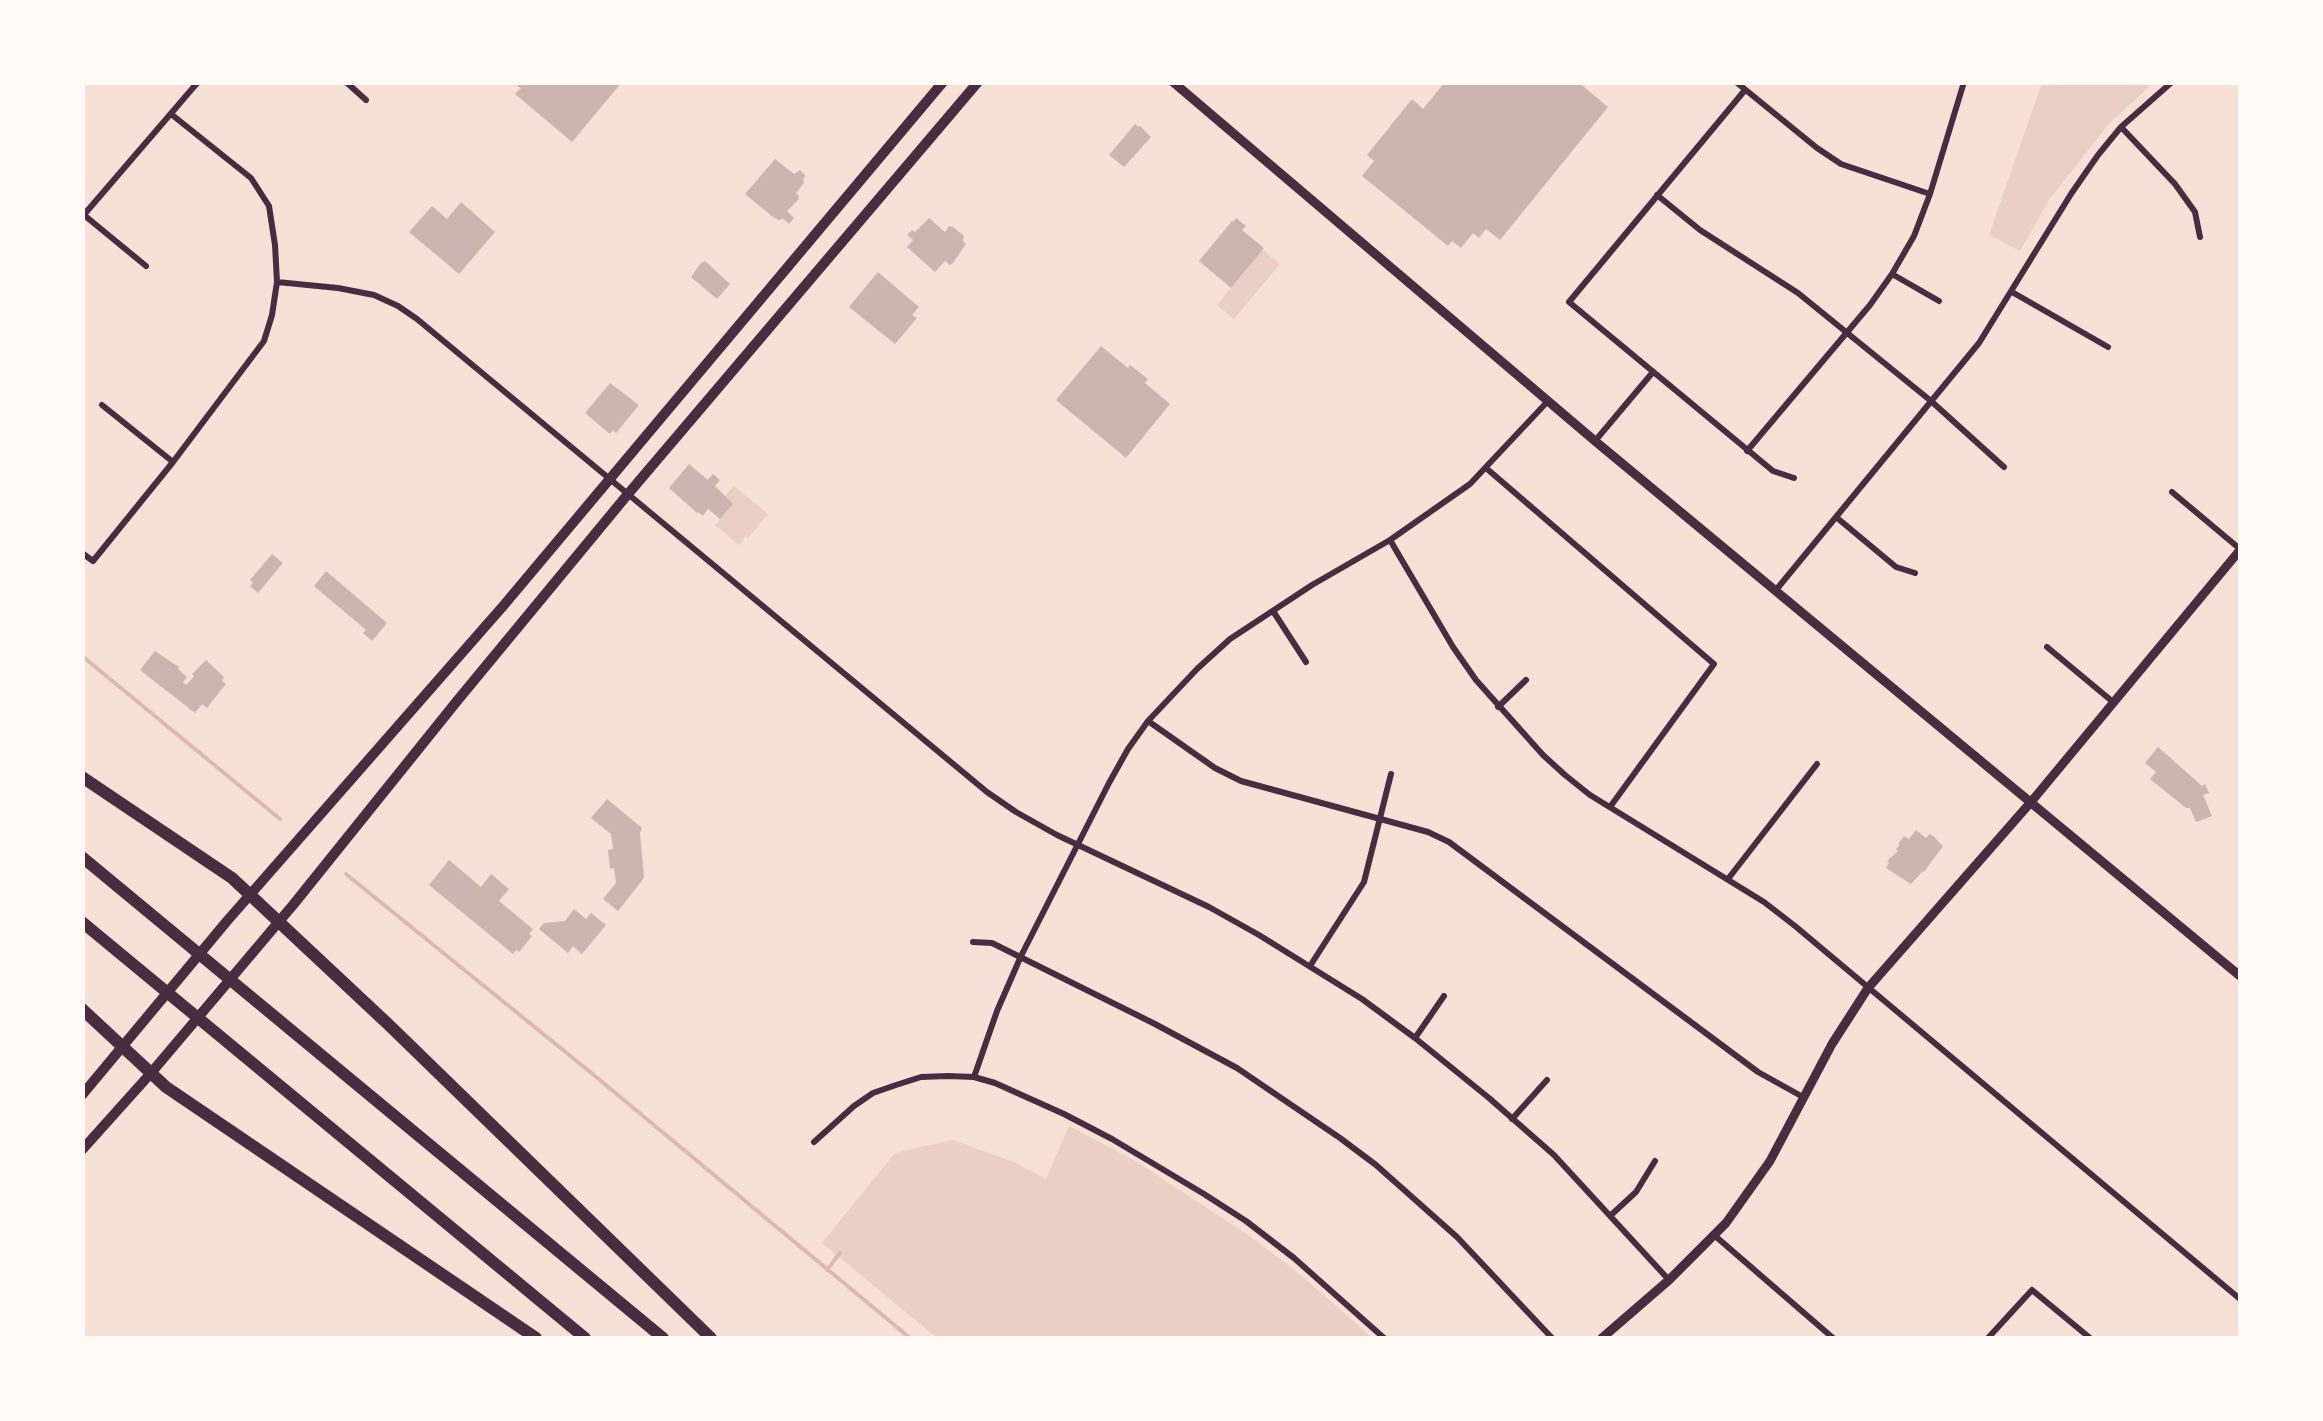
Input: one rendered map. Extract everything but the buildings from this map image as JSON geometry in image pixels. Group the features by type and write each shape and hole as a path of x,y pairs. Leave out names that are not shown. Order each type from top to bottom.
{"highway":[{"path":"82,777 250,894 711,1338"},
{"path":"82,857 663,1338"},
{"path":"82,922 586,1338"},
{"path":"82,1009 166,1086 536,1338"}],"main road":[{"path":"82,1095 227,920 493,618 943,82"},
{"path":"82,1150 280,921 628,494 978,82"},
{"path":"1173,82 1548,401 2240,976"},
{"path":"1602,1338 1669,1280 1726,1223 1770,1161 1832,1044 1868,988 2031,802 2240,550"}],"street":[{"path":"146,266 83,216 198,82"},
{"path":"346,82 366,100"},
{"path":"1736,82 1842,164 1930,194"},
{"path":"1747,450 1892,274 1914,236 1930,194 1964,82"},
{"path":"1776,590 1979,343 2071,194 2122,127 2172,82"},
{"path":"1745,90 1569,302 1773,471 1794,478"},
{"path":"82,553 93,561 173,462 264,341 272,315 276,282 268,206 250,178 171,114"},
{"path":"2122,127 2175,184 2194,212 2200,236"},
{"path":"1657,195 1700,230 1798,292 1931,401 2004,468"},
{"path":"1892,274 1939,301"},
{"path":"276,282 374,295 431,329 975,783 1016,812 1209,907 1362,999 1415,1038 1554,1155 1669,1280"},
{"path":"2012,292 2108,347"},
{"path":"1596,441 1653,372"},
{"path":"974,1077 996,1010 1021,956 1108,783 1148,721 1230,639 1455,496 1548,401"},
{"path":"102,405 173,462"},
{"path":"1486,468 1714,664 1610,807"},
{"path":"2172,492 2240,550"},
{"path":"1836,517 1896,567 1915,573"},
{"path":"1390,540 1454,647 1498,707 1564,775 1780,914 2240,1299"},
{"path":"1273,611 1306,662"},
{"path":"2047,647 2114,702"},
{"path":"1498,707 1526,680"},
{"path":"1148,721 1191,753 1241,780 1428,832 1449,842 1758,1072 1803,1097"},
{"path":"1728,879 1817,764"},
{"path":"1310,966 1364,882 1390,774"},
{"path":"973,942 992,943 1021,956 1237,1068 1340,1138 1458,1237 1552,1338"},
{"path":"1415,1038 1444,996"},
{"path":"814,1142 873,1094 921,1077 974,1077 995,1083 1064,1114 1204,1194 1294,1258 1384,1338"},
{"path":"1512,1118 1547,1080"},
{"path":"1611,1215 1636,1192 1655,1162"},
{"path":"1714,1235 1833,1338"},
{"path":"1988,1338 2032,1290 2090,1338"}],"shaded area":[{"path":"2042,83 2153,83 2108,125 2049,200 2020,251 1989,235"},
{"path":"1262,249 1280,264 1234,319 1217,305"},
{"path":"734,486 768,514 739,545 715,525 732,504 724,497"},
{"path":"1069,1126 1137,1162 1251,1237 1373,1338 937,1338 822,1243 895,1153 953,1140 1014,1162 1046,1179"}],"waterway":[{"path":"82,656 280,819"},
{"path":"346,874 910,1338"},
{"path":"827,1270 840,1253"}]}
